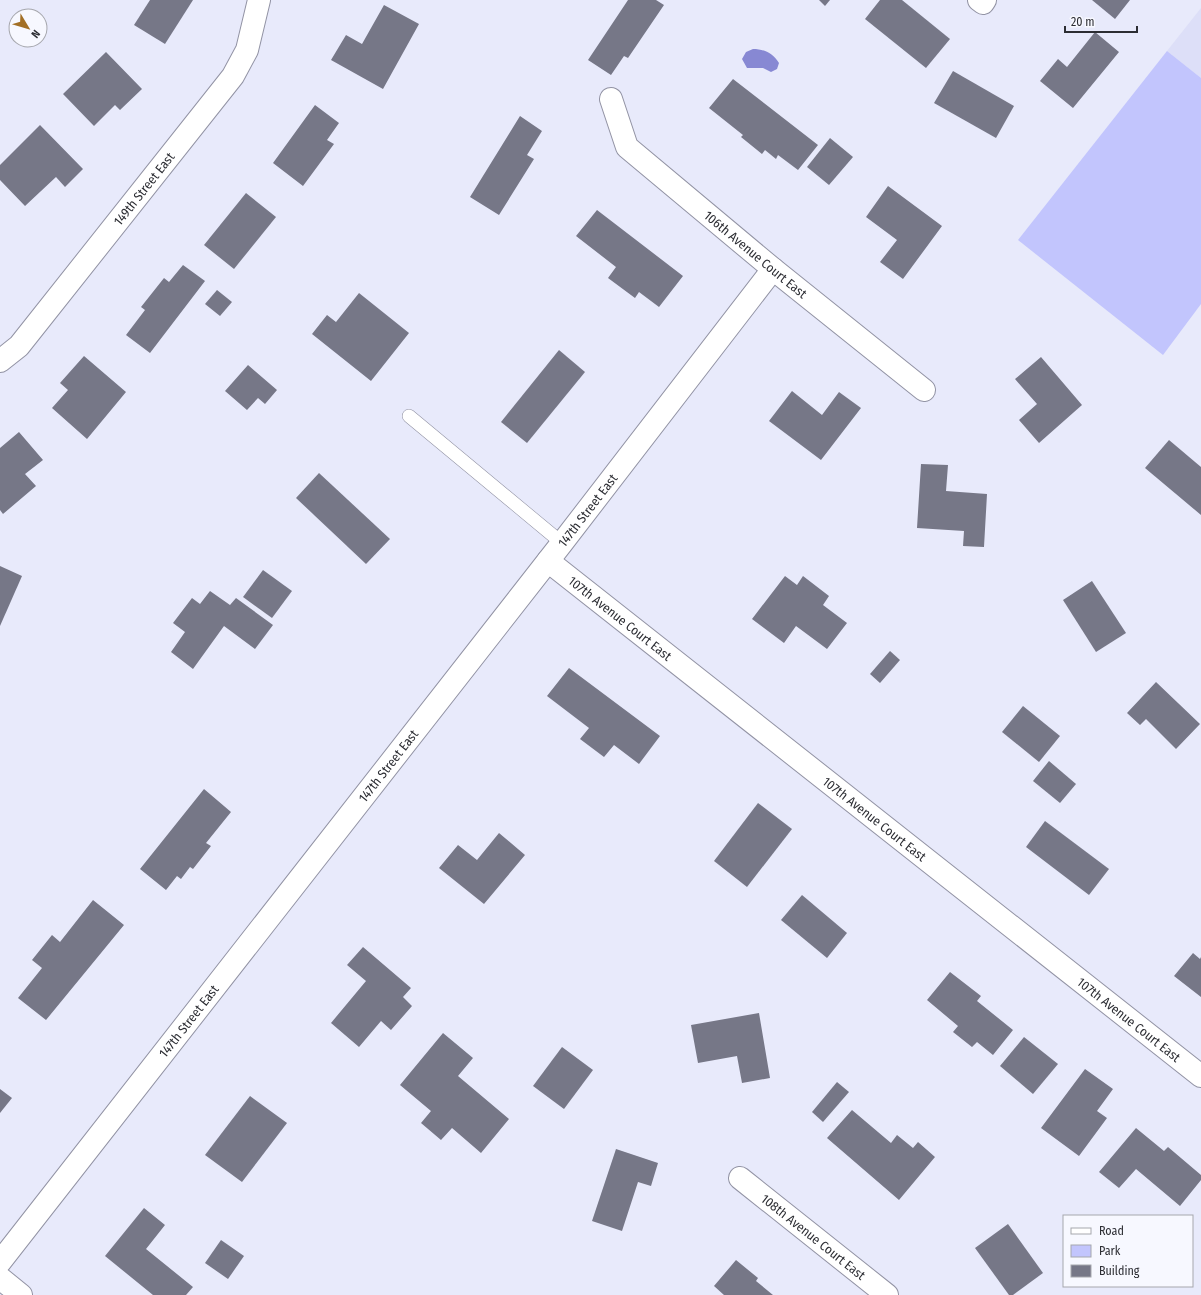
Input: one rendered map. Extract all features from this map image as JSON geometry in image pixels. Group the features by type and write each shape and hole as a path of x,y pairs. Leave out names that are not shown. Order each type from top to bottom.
{"street":[{"name":"149th Street East","path":"0,361 19,346 233,76 247,50 259,0"},
{"name":"106th Avenue Court East","path":"611,100 627,147 773,269 924,390"},
{"name":"147th Street East","path":"0,1262 548,561 773,269"},
{"name":"107th Avenue Court East","path":"548,561 1201,1076"},
{"name":"108th Avenue Court East","path":"740,1178 878,1292"},
{"path":"0,1278 21,1295"}],"lane":[{"path":"409,416 562,543"}],"shaded area":[{"path":"1201,8 1201,78 1167,51"},
{"path":"753,49 771,54 779,63 777,69 771,72 763,68 747,68 742,59 746,52"}],"green space":[{"path":"1167,51 1201,78 1201,304 1163,355 1018,240"}],"building":[{"path":"150,0 193,0 165,44 134,25"},
{"path":"628,0 656,0 664,5 628,58 624,56 611,75 588,60"},
{"path":"819,0 830,0 825,6"},
{"path":"880,0 902,0 950,39 926,68 865,19"},
{"path":"1092,0 1130,0 1115,19"},
{"path":"384,5 419,24 383,89 331,60 346,35 362,44"},
{"path":"1095,32 1119,52 1073,108 1040,81 1058,59 1067,67"},
{"path":"106,52 142,89 120,110 115,105 94,126 63,94"},
{"path":"953,71 1014,106 996,138 934,103"},
{"path":"733,79 818,145 798,170 778,155 776,159 765,150 762,154 741,137 743,135 709,108"},
{"path":"315,105 339,123 327,140 334,144 303,186 273,163"},
{"path":"520,116 542,131 527,155 534,159 499,215 470,197"},
{"path":"40,125 83,169 65,187 56,177 25,206 0,180 0,165"},
{"path":"830,138 853,157 829,185 807,167"},
{"path":"888,186 942,226 903,279 880,262 897,240 866,217"},
{"path":"246,193 276,217 234,269 204,245"},
{"path":"597,210 683,276 659,307 639,292 635,298 608,278 616,267 576,236"},
{"path":"183,265 205,281 150,353 126,335 145,310 141,307 164,278 169,282"},
{"path":"217,290 232,302 220,316 205,304"},
{"path":"359,293 409,333 371,381 312,334 327,315 336,322"},
{"path":"559,350 585,372 527,443 501,422"},
{"path":"84,356 126,392 87,439 52,408 68,390 60,383"},
{"path":"1041,357 1082,405 1039,443 1019,420 1037,404 1015,379"},
{"path":"248,365 277,390 265,404 258,398 247,410 225,391"},
{"path":"792,391 822,415 839,392 861,408 821,460 769,421"},
{"path":"19,432 43,460 25,474 36,486 3,514 0,510 0,448"},
{"path":"1169,440 1201,467 1201,515 1145,468"},
{"path":"921,464 948,465 946,491 987,494 984,547 963,546 964,531 917,528"},
{"path":"319,473 390,539 366,564 296,498"},
{"path":"0,566 22,576 0,626"},
{"path":"263,570 292,591 272,618 243,597"},
{"path":"785,576 797,585 803,576 829,596 823,605 847,623 827,649 796,626 784,643 752,619"},
{"path":"1092,581 1126,633 1096,652 1063,600"},
{"path":"210,591 230,605 236,598 273,625 255,649 224,626 193,669 171,652 185,632 173,623 192,598 200,604"},
{"path":"890,651 900,660 880,683 870,674"},
{"path":"569,668 660,736 639,764 614,745 604,757 580,739 589,728 547,696"},
{"path":"1156,682 1200,724 1176,749 1146,719 1140,725 1127,713"},
{"path":"1023,706 1060,736 1039,762 1002,732"},
{"path":"1049,761 1076,784 1060,803 1033,781"},
{"path":"204,789 231,812 206,843 211,846 193,869 190,867 181,879 177,876 166,890 140,869"},
{"path":"758,803 792,829 747,887 714,861"},
{"path":"1045,821 1109,869 1089,895 1026,847"},
{"path":"499,833 525,855 484,904 439,868 458,845 477,860"},
{"path":"802,895 847,933 827,958 781,920"},
{"path":"93,900 124,925 46,1020 18,998 42,968 32,960 52,935 60,942"},
{"path":"363,947 411,988 403,997 412,1006 391,1030 381,1021 359,1047 331,1023 366,981 347,965"},
{"path":"1193,953 1200,959 1201,957 1201,997 1174,976"},
{"path":"950,972 981,996 977,1001 1013,1030 993,1055 977,1042 972,1047 953,1032 958,1026 927,1000"},
{"path":"759,1013 770,1078 742,1083 737,1056 698,1063 691,1025"},
{"path":"443,1033 473,1058 458,1076 509,1119 481,1153 452,1128 441,1140 421,1123 431,1111 400,1085"},
{"path":"1024,1037 1058,1064 1033,1094 1000,1066"},
{"path":"562,1047 593,1070 564,1109 533,1086"},
{"path":"1085,1069 1113,1089 1097,1111 1107,1118 1079,1156 1041,1128"},
{"path":"837,1082 849,1092 823,1122 812,1112"},
{"path":"0,1089 12,1098 0,1113"},
{"path":"250,1096 287,1123 242,1182 205,1155"},
{"path":"852,1110 891,1143 897,1135 913,1148 918,1142 935,1157 899,1200 827,1138"},
{"path":"1136,1128 1164,1151 1168,1147 1201,1175 1201,1180 1180,1206 1136,1169 1119,1188 1099,1172"},
{"path":"616,1149 658,1163 651,1186 638,1182 622,1231 592,1221"},
{"path":"144,1208 165,1225 146,1249 193,1287 186,1295 153,1295 105,1256"},
{"path":"1008,1224 1043,1273 1013,1295 1009,1295 975,1248"},
{"path":"221,1240 244,1256 228,1279 205,1263"},
{"path":"736,1260 758,1278 756,1281 773,1295 724,1295 714,1286"}]}
